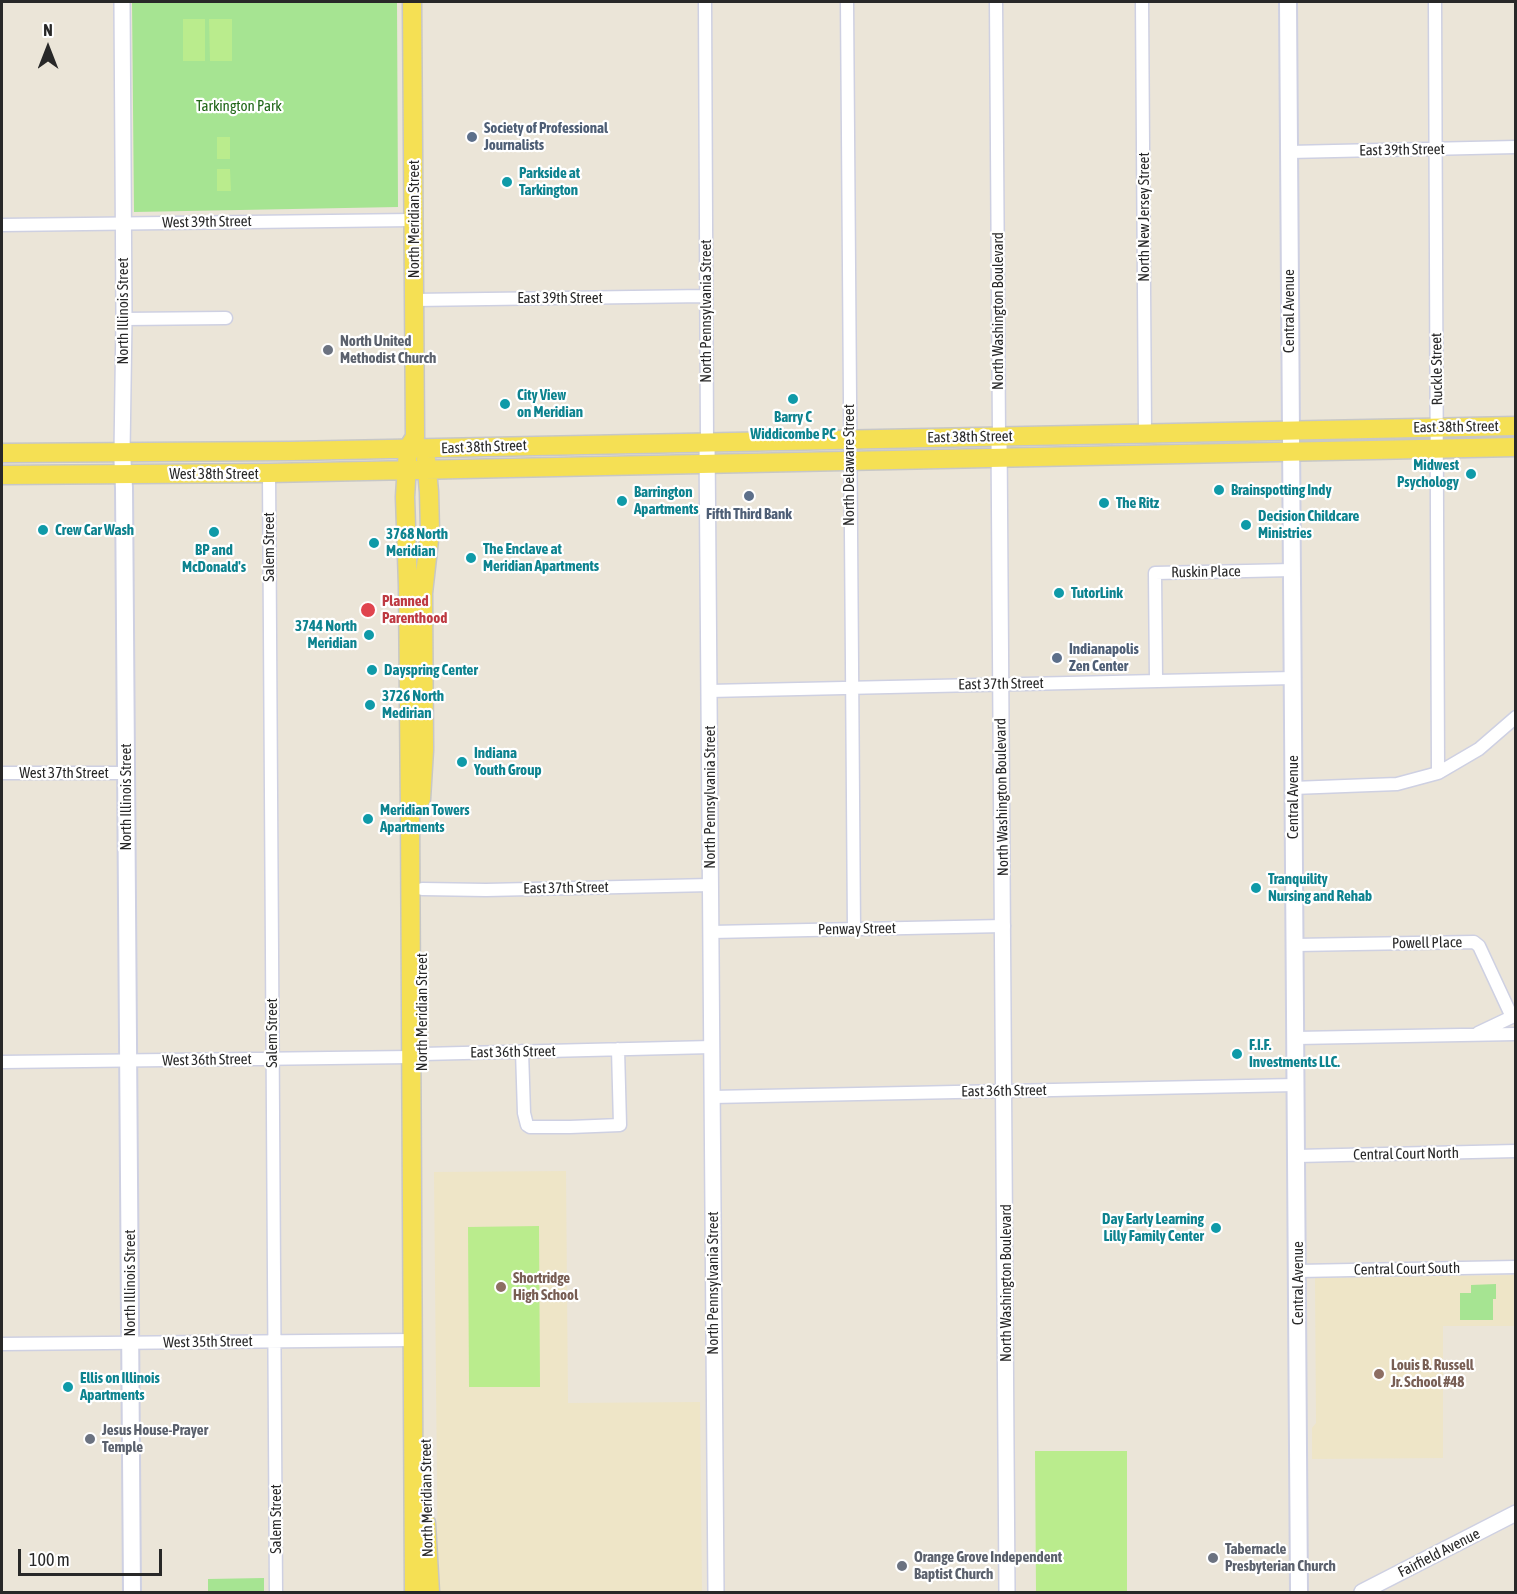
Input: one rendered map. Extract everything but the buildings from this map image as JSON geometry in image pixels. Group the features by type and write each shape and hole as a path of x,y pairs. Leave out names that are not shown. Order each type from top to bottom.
{"main road":[{"name":"North Meridian Street","path":"412,2 416,444 406,470 405,497 426,1516 430,1593"},
{"name":"Central Avenue","path":"1288,2 1299,1593"},
{"name":"East 38th Street","path":"416,444 707,442 1515,426"},
{"name":"North Meridian Street","path":"414,1593 417,1056 422,889 421,790 424,750 423,593 430,531 427,470 416,444"},
{"name":"West 38th Street","path":"2,453 416,444"},
{"name":"East 38th Street","path":"427,470 1515,447"},
{"name":"North Illinois Street","path":"122,452 132,1593"},
{"name":"West 38th Street","path":"2,475 427,470"}],"street":[{"name":"North Illinois Street","path":"122,2 124,320 122,452"},
{"name":"North Pennsylvania Street","path":"705,2 716,1593"},
{"name":"North Delaware Street","path":"847,2 854,929"},
{"name":"North Washington Boulevard","path":"996,2 1007,1593"},
{"name":"North New Jersey Street","path":"1142,2 1145,433"},
{"name":"Ruckle Street","path":"1435,2 1438,773"},
{"name":"East 39th Street","path":"1289,152 1515,147"},
{"name":"West 39th Street","path":"2,225 413,220"},
{"name":"East 39th Street","path":"414,300 706,296"},
{"path":"124,320 226,318"},
{"name":"Salem Street","path":"268,473 276,1593"},
{"name":"Ruskin Place","path":"1156,680 1155,573 1292,570"},
{"name":"East 37th Street","path":"709,691 1293,678"},
{"path":"1293,788 1396,784 1438,773 1479,748 1515,717"},
{"name":"West 37th Street","path":"2,773 126,773"},
{"name":"East 37th Street","path":"422,889 486,890 711,885"},
{"name":"Penway Street","path":"711,932 1004,926"},
{"name":"Powell Place","path":"1295,945 1474,942 1479,946 1514,1016"},
{"path":"1475,1035 1514,1016"},
{"path":"1296,1038 1515,1034"},
{"name":"East 36th Street","path":"417,1056 712,1047"},
{"path":"522,1051 524,1113 527,1125 530,1127 580,1126 620,1125 618,1049"},
{"name":"West 36th Street","path":"2,1062 417,1056"},
{"name":"East 36th Street","path":"712,1097 1296,1085"},
{"name":"Central Court North","path":"1297,1156 1515,1151"},
{"name":"Central Court South","path":"1298,1271 1515,1267"},
{"name":"West 35th Street","path":"2,1344 414,1340"},
{"name":"Fairfield Avenue","path":"1362,1593 1515,1513"}],"shaded area":[{"name":"Shortridge High School","path":"566,1171 568,1403 700,1402 702,1592 438,1592 434,1172"},
{"name":"Louis B. Russell Jr. School #48","path":"1515,1275 1515,1326 1443,1326 1443,1458 1312,1459 1312,1428 1316,1423 1315,1278"}],"green space":[{"name":"Tarkington Park","path":"132,2 397,2 398,207 134,212"},
{"path":"183,19 205,19 205,61 183,61"},
{"path":"209,19 232,19 232,61 210,61"},
{"path":"217,137 230,137 230,159 217,159"},
{"path":"217,169 230,169 231,191 217,191"},
{"path":"539,1226 540,1387 469,1387 468,1227"},
{"path":"1496,1284 1493,1320 1460,1320 1460,1293 1471,1293 1471,1285"},
{"path":"1035,1451 1127,1451 1127,1592 1036,1592"},
{"path":"264,1578 264,1592 208,1592 208,1579"}],"place":[{"name":"Society of Professional Journalists","path":"472,137"},
{"name":"Parkside at Tarkington","path":"507,182"},
{"name":"North United Methodist Church","path":"328,350"},
{"name":"Barry C Widdicombe PC","path":"793,399"},
{"name":"City View on Meridian","path":"505,404"},
{"name":"Midwest Psychology","path":"1471,474"},
{"name":"Brainspotting Indy","path":"1219,490"},
{"name":"Fifth Third Bank","path":"749,496"},
{"name":"Barrington Apartments","path":"622,501"},
{"name":"The Ritz","path":"1104,503"},
{"name":"Decision Childcare Ministries","path":"1246,525"},
{"name":"Crew Car Wash","path":"43,530"},
{"name":"BP and McDonald's","path":"214,532"},
{"name":"3768 North Meridian","path":"374,543"},
{"name":"The Enclave at Meridian Apartments","path":"471,558"},
{"name":"TutorLink","path":"1059,593"},
{"name":"Planned Parenthood","path":"368,610"},
{"name":"3744 North Meridian","path":"369,635"},
{"name":"Indianapolis Zen Center","path":"1057,658"},
{"name":"Dayspring Center","path":"372,670"},
{"name":"3726 North Medirian","path":"370,705"},
{"name":"Indiana Youth Group","path":"462,762"},
{"name":"Meridian Towers Apartments","path":"368,819"},
{"name":"Tranquility Nursing and Rehab","path":"1256,888"},
{"name":"F.I.F. Investments LLC.","path":"1237,1054"},
{"name":"Day Early Learning Lilly Family Center","path":"1216,1228"},
{"name":"Shortridge High School","path":"501,1287"},
{"name":"Louis B. Russell Jr. School #48","path":"1379,1374"},
{"name":"Ellis on Illinois Apartments","path":"68,1387"},
{"name":"Jesus House-Prayer Temple","path":"90,1439"},
{"name":"Tabernacle Presbyterian Church","path":"1213,1558"},
{"name":"Orange Grove Independent Baptist Church","path":"902,1566"}]}
